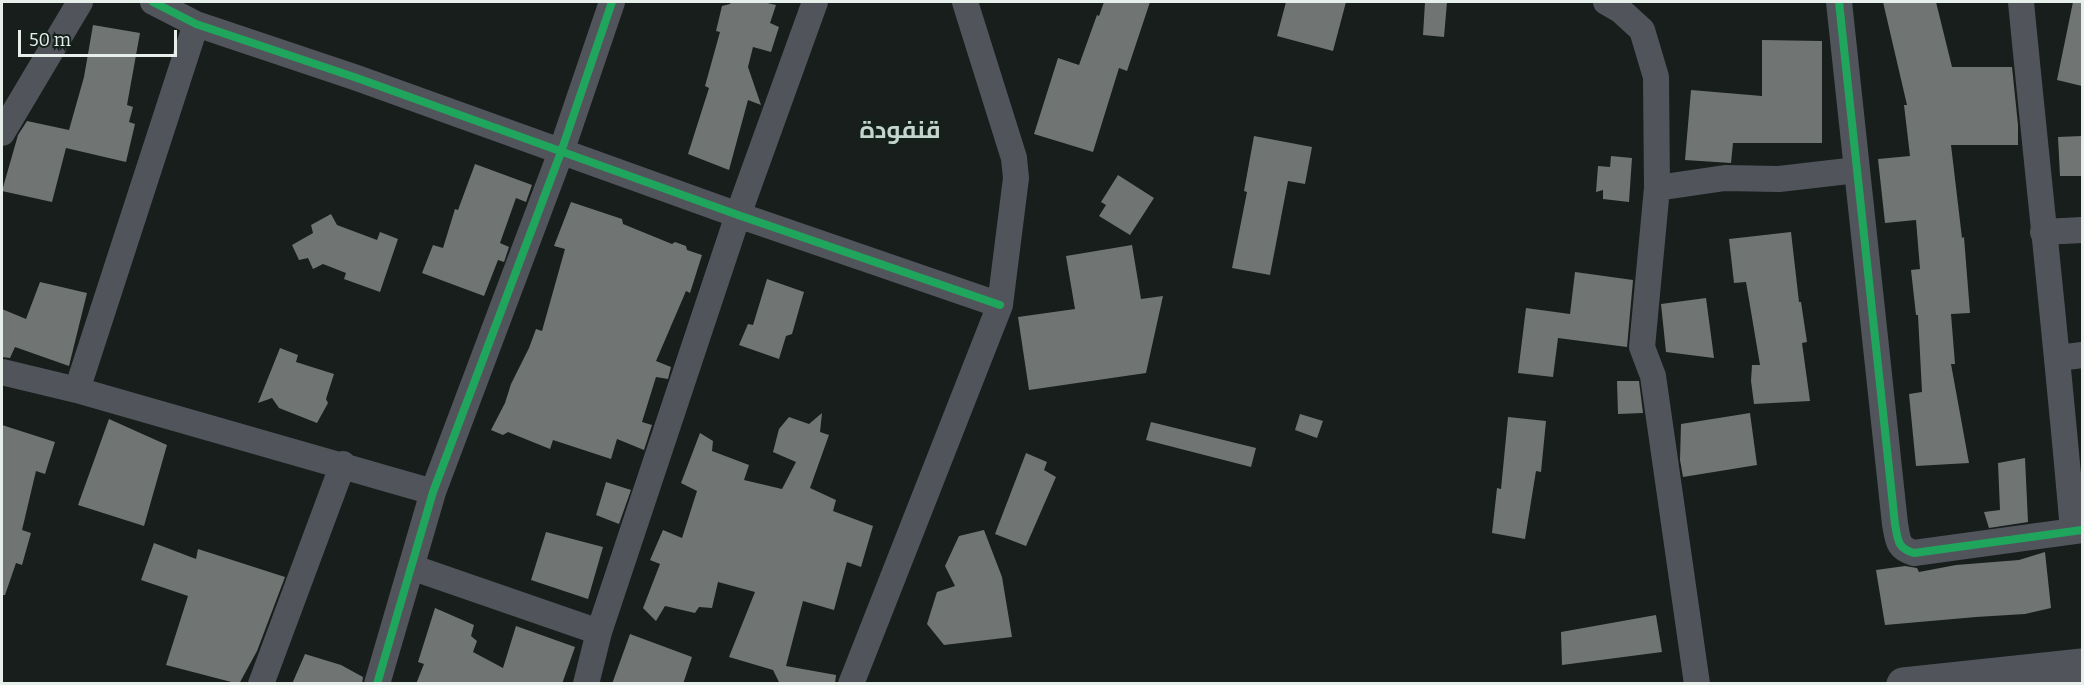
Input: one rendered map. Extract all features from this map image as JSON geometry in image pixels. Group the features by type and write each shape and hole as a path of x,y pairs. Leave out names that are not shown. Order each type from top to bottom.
{"main road":[{"path":"1903,684 2082,665"}],"street":[{"path":"2,133 80,2"},
{"path":"153,2 196,24 357,78 738,215 1000,305"},
{"path":"378,684 433,492 561,152 612,2"},
{"path":"586,684 599,632 738,215 815,2"},
{"path":"851,684 1000,305 1016,178 1014,158 965,2"},
{"path":"1606,2 1620,10 1642,30 1654,68 1658,102 1657,188 1642,347 1653,376 1697,684"},
{"path":"1839,2 1894,512 1899,544 1904,550 1914,553 2078,531 2071,357 2043,232 2021,2"},
{"path":"77,390 196,24"},
{"path":"1657,188 1725,178 1779,179 1857,170"},
{"path":"2043,232 2082,230"},
{"path":"2,372 77,390 343,464 433,492"},
{"path":"261,684 343,464"},
{"path":"411,567 599,632"}],"building":[{"path":"731,2 763,2 776,5 770,23 779,27 771,52 753,47 748,67 761,105 748,100 729,170 688,154 709,88 705,86 720,32 716,31 722,6"},
{"path":"1104,2 1150,2 1127,71 1119,68 1093,152 1034,134 1058,58 1079,65"},
{"path":"1286,2 1346,2 1333,51 1277,36"},
{"path":"1425,2 1447,2 1444,37 1423,35"},
{"path":"1883,2 1936,2 1952,67 2012,67 2018,145 1951,145 1962,238 1964,237 1970,313 1951,314 1955,364 1951,364 1969,463 1916,466 1909,394 1922,392 1918,315 1916,315 1911,270 1920,269 1916,220 1885,223 1878,159 1910,156 1904,105 1907,105"},
{"path":"2073,2 2082,2 2082,86 2057,80"},
{"path":"93,25 140,33 127,105 133,107 129,122 135,124 126,162 66,148 52,202 2,191 18,135 27,121 69,130 84,77"},
{"path":"1762,40 1822,41 1822,143 1733,143 1731,163 1685,160 1691,90 1762,96"},
{"path":"1254,136 1312,147 1305,184 1288,181 1270,275 1232,268 1247,192 1244,191"},
{"path":"2082,136 2082,176 2060,176 2058,137"},
{"path":"1611,156 1632,158 1629,202 1603,199 1603,190 1596,192 1598,166 1610,167"},
{"path":"475,164 532,185 526,202 516,198 500,243 509,247 504,262 498,260 484,296 422,273 433,245 443,248 455,209 458,210"},
{"path":"1118,175 1154,198 1130,235 1099,216 1106,205 1101,202"},
{"path":"571,202 622,219 623,224 672,244 675,242 686,246 687,250 702,255 690,293 686,291 656,361 671,367 668,379 656,377 642,422 652,425 644,450 617,439 611,459 553,440 550,449 508,432 503,435 491,430 536,329 542,331 565,249 554,246"},
{"path":"331,214 337,225 377,240 380,232 398,239 380,292 344,279 346,273 323,264 313,269 308,258 299,260 292,245 313,233 311,225"},
{"path":"1791,232 1799,302 1801,302 1807,342 1802,343 1810,401 1754,404 1751,381 1752,365 1760,365 1746,282 1734,283 1729,239"},
{"path":"1132,245 1141,299 1163,296 1146,373 1029,390 1018,317 1075,309 1066,256"},
{"path":"1575,272 1633,280 1627,347 1558,338 1553,377 1518,373 1526,308 1570,314"},
{"path":"767,279 804,292 792,334 786,336 779,359 739,345 748,324 753,325"},
{"path":"40,282 87,293 69,366 15,347 10,358 2,357 2,309 26,319"},
{"path":"1706,298 1714,358 1666,352 1661,304"},
{"path":"280,348 298,355 296,362 334,374 326,399 328,403 317,423 279,408 272,398 258,403"},
{"path":"1617,381 1639,381 1643,413 1618,414"},
{"path":"822,413 820,432 829,435 810,488 836,500 833,511 873,526 861,567 847,562 834,610 803,601 786,666 836,675 835,684 780,684 773,670 729,657 755,592 718,582 712,608 699,607 695,613 665,606 656,621 643,608 660,564 650,560 663,530 682,538 697,491 681,483 700,433 713,441 712,451 749,465 744,480 782,489 796,462 773,452 779,429 789,417 809,424"},
{"path":"1750,413 1757,465 1683,477 1680,460 1681,424"},
{"path":"1300,414 1323,421 1317,438 1295,430"},
{"path":"1508,417 1546,421 1541,472 1536,471 1525,539 1492,533 1497,488 1501,489"},
{"path":"109,419 167,445 144,526 78,505"},
{"path":"1151,422 1256,448 1251,467 1146,440"},
{"path":"2,425 55,442 45,474 36,471 22,530 31,533 22,565 16,563 5,595 2,595"},
{"path":"1026,453 1047,462 1044,470 1056,477 1026,546 995,534"},
{"path":"2025,458 2028,522 1989,528 1984,512 2000,510 1998,463"},
{"path":"606,482 631,490 619,524 596,515"},
{"path":"984,530 1002,577 1012,637 944,645 927,624 937,592 955,586 945,566 959,536"},
{"path":"546,532 603,547 588,599 531,580"},
{"path":"154,543 196,559 198,549 285,577 257,651 239,684 166,665 188,596 141,580"},
{"path":"2045,552 2051,608 2025,614 1885,625 1876,570 1905,566 1917,568 1919,572 1956,565 2019,560"},
{"path":"435,608 474,625 471,636 477,641 473,652 503,668 516,626 575,647 562,684 416,684 424,664 418,662"},
{"path":"1656,615 1662,652 1562,665 1561,632"},
{"path":"630,634 692,657 683,684 612,684"},
{"path":"305,654 341,665 363,677 362,684 292,684"}],"cycle path":[{"path":"153,2 196,24 357,78 738,215 1000,305"},
{"path":"377,684 433,492 561,152 612,2"},
{"path":"1839,2 1895,524 1899,543 1904,549 1914,553 2082,530"}],"district":[{"name":"قنفودة","path":"900,131"}]}
